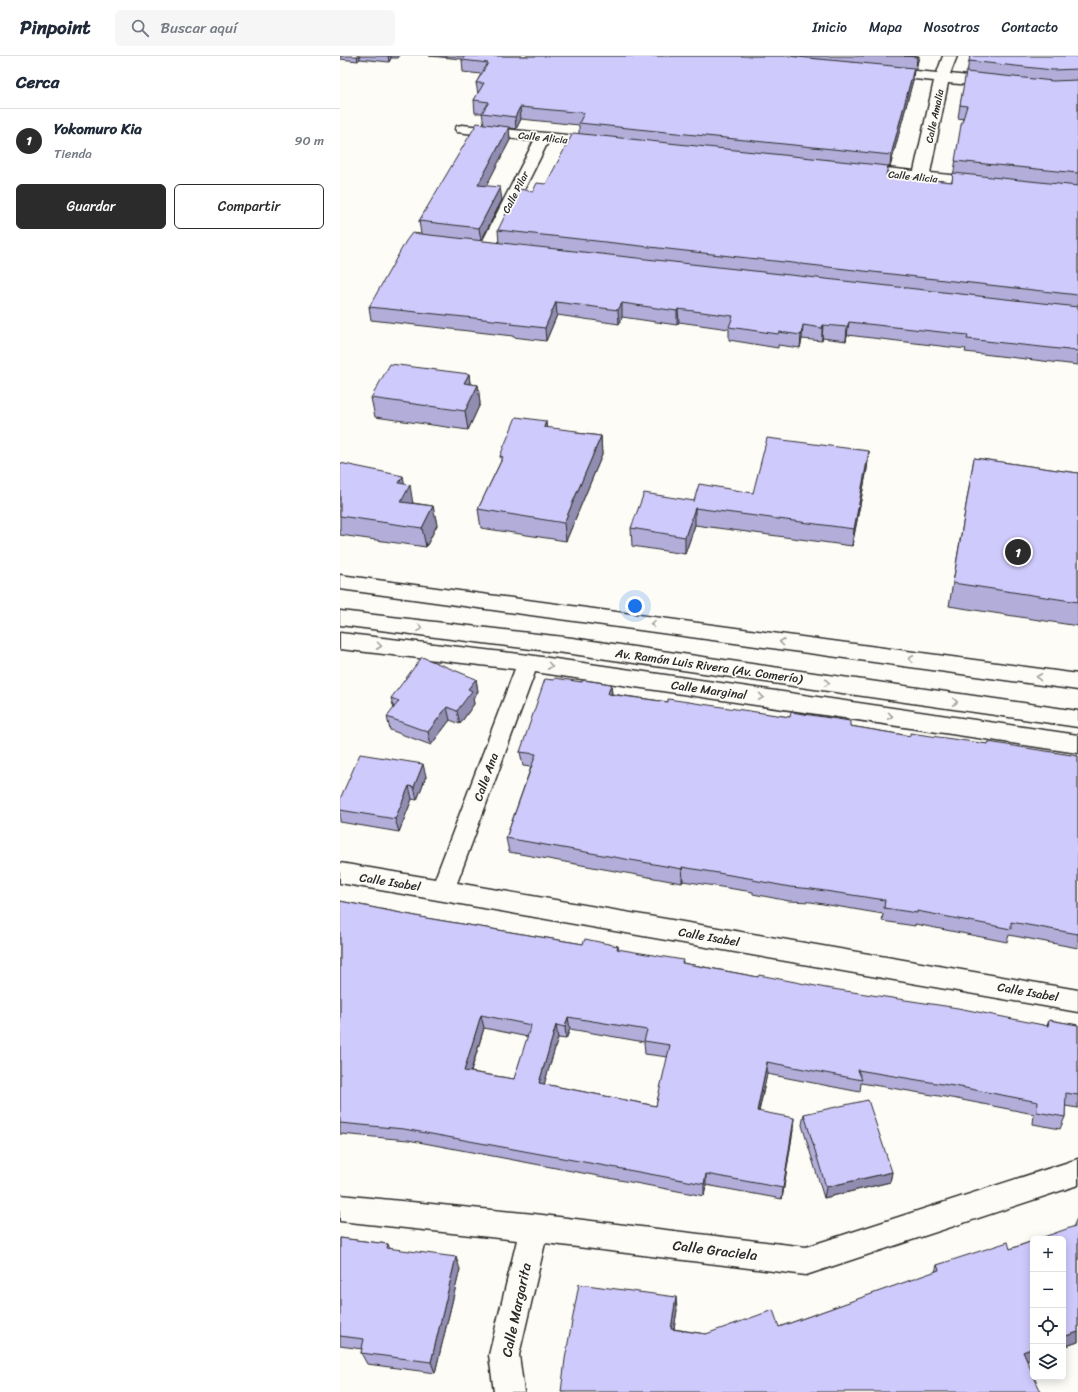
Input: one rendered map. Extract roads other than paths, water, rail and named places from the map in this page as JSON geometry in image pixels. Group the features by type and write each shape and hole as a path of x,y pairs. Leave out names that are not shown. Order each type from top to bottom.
{"street":[{"name":"Calle Amalia","path":"921,177 942,78 950,56"},
{"path":"872,71 1012,85"},
{"name":"Calle Alicia","path":"462,129 614,145"},
{"name":"Calle Pilar","path":"487,248 543,137"},
{"name":"Calle Alicia","path":"842,169 992,184"},
{"path":"340,582 1078,682"},
{"name":"Av. Ramón Luis Rivera (Av. Comerío)","path":"340,618 572,646 1078,719"},
{"name":"Calle Marginal","path":"340,641 528,663 1078,744"},
{"name":"Calle Ana","path":"443,890 528,663"},
{"name":"Calle Isabel","path":"340,873 1078,1001"},
{"name":"Calle Graciela","path":"340,1208 534,1228 806,1261 1078,1172"},
{"name":"Calle Margarita","path":"509,1392 504,1354 534,1228"}],"place":[{"name":"Yokomuro Kia","path":"1018,552"}]}
